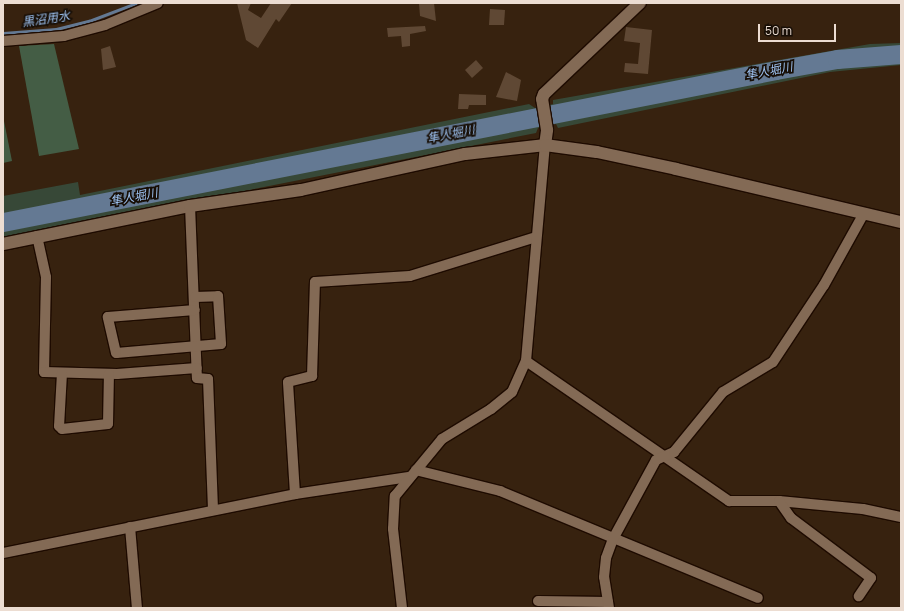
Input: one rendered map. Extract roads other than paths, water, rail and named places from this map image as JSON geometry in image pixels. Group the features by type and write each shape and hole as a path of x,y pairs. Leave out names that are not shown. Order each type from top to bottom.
{"street":[{"path":"3,41 64,36 105,25 158,3"},
{"path":"402,608 393,529 395,496 442,439 491,410 512,392 526,361 536,237 547,130 543,104 544,94 640,3"},
{"path":"3,244 190,206 300,190 465,154 545,145 596,152 669,167 863,215 901,222"},
{"path":"190,206 195,297 197,378 208,379 213,509"},
{"path":"538,601 609,605 604,577 606,558 613,539 656,460 674,452 723,392 773,362 824,285 863,215"},
{"path":"37,236 46,278 44,372 109,374 197,368"},
{"path":"295,494 288,382 312,376 315,282 410,276 536,237"},
{"path":"195,297 218,296 221,344 116,353 108,317 195,310"},
{"path":"526,361 729,501 779,501 863,510 901,517"},
{"path":"62,373 59,426 62,429 108,424 109,374"},
{"path":"3,553 213,509 413,474 500,491 758,598"},
{"path":"779,501 790,518 871,578 859,596"},
{"path":"130,527 137,608"}],"waterway":[{"name":"黒沼用水","path":"3,33 56,29 89,21 136,3"},
{"name":"隼人堀川","path":"3,222 776,70 837,59 901,54"}]}
